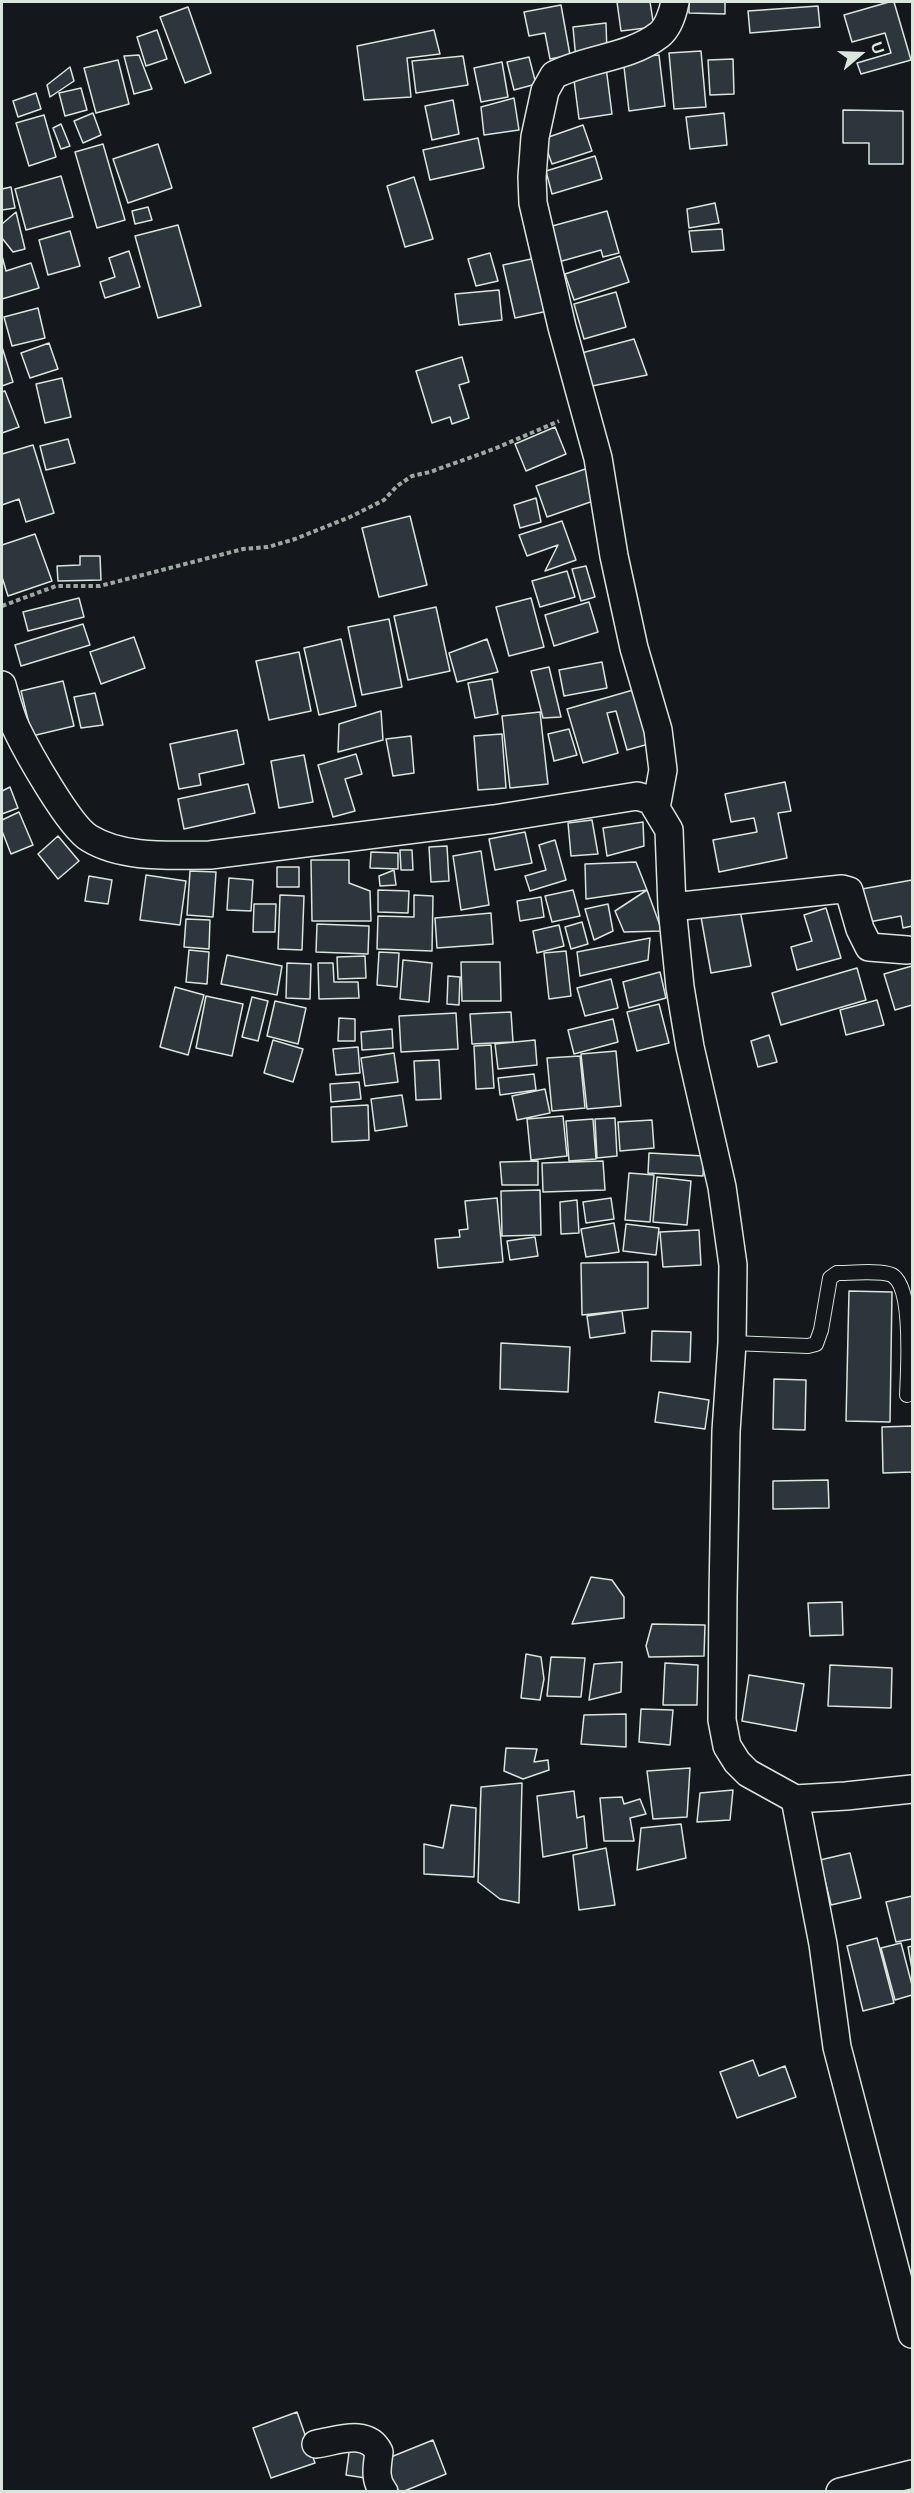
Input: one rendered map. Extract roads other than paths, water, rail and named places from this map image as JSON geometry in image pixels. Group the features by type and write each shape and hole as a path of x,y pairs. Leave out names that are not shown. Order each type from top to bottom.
{"street":[{"path":"656,808 663,770 658,730 634,648 614,556 598,458 562,327 533,203 532,177 536,137 545,91 554,75 626,51 660,34 672,14 675,2"},
{"path":"2,685 15,727 70,820 88,838 113,848 165,855 210,855 494,819 637,796 651,800 669,830 672,907 680,987 693,1058 722,1187 733,1265 732,1343 726,1431 722,1720 727,1746 737,1762 748,1773 795,1799 912,1788"},
{"path":"672,907 842,889 849,891 860,929 869,947 907,950"},
{"path":"795,1799 823,1944 837,2047 912,2334"},
{"path":"316,2444 361,2437 370,2441 379,2452 376,2469 378,2484 384,2492"},
{"path":"840,2492 912,2474"}],"lane":[{"path":"732,1343 808,1346 816,1344 821,1330 830,1278 837,1273 891,1275 902,1284 908,1308 907,1395"}]}
